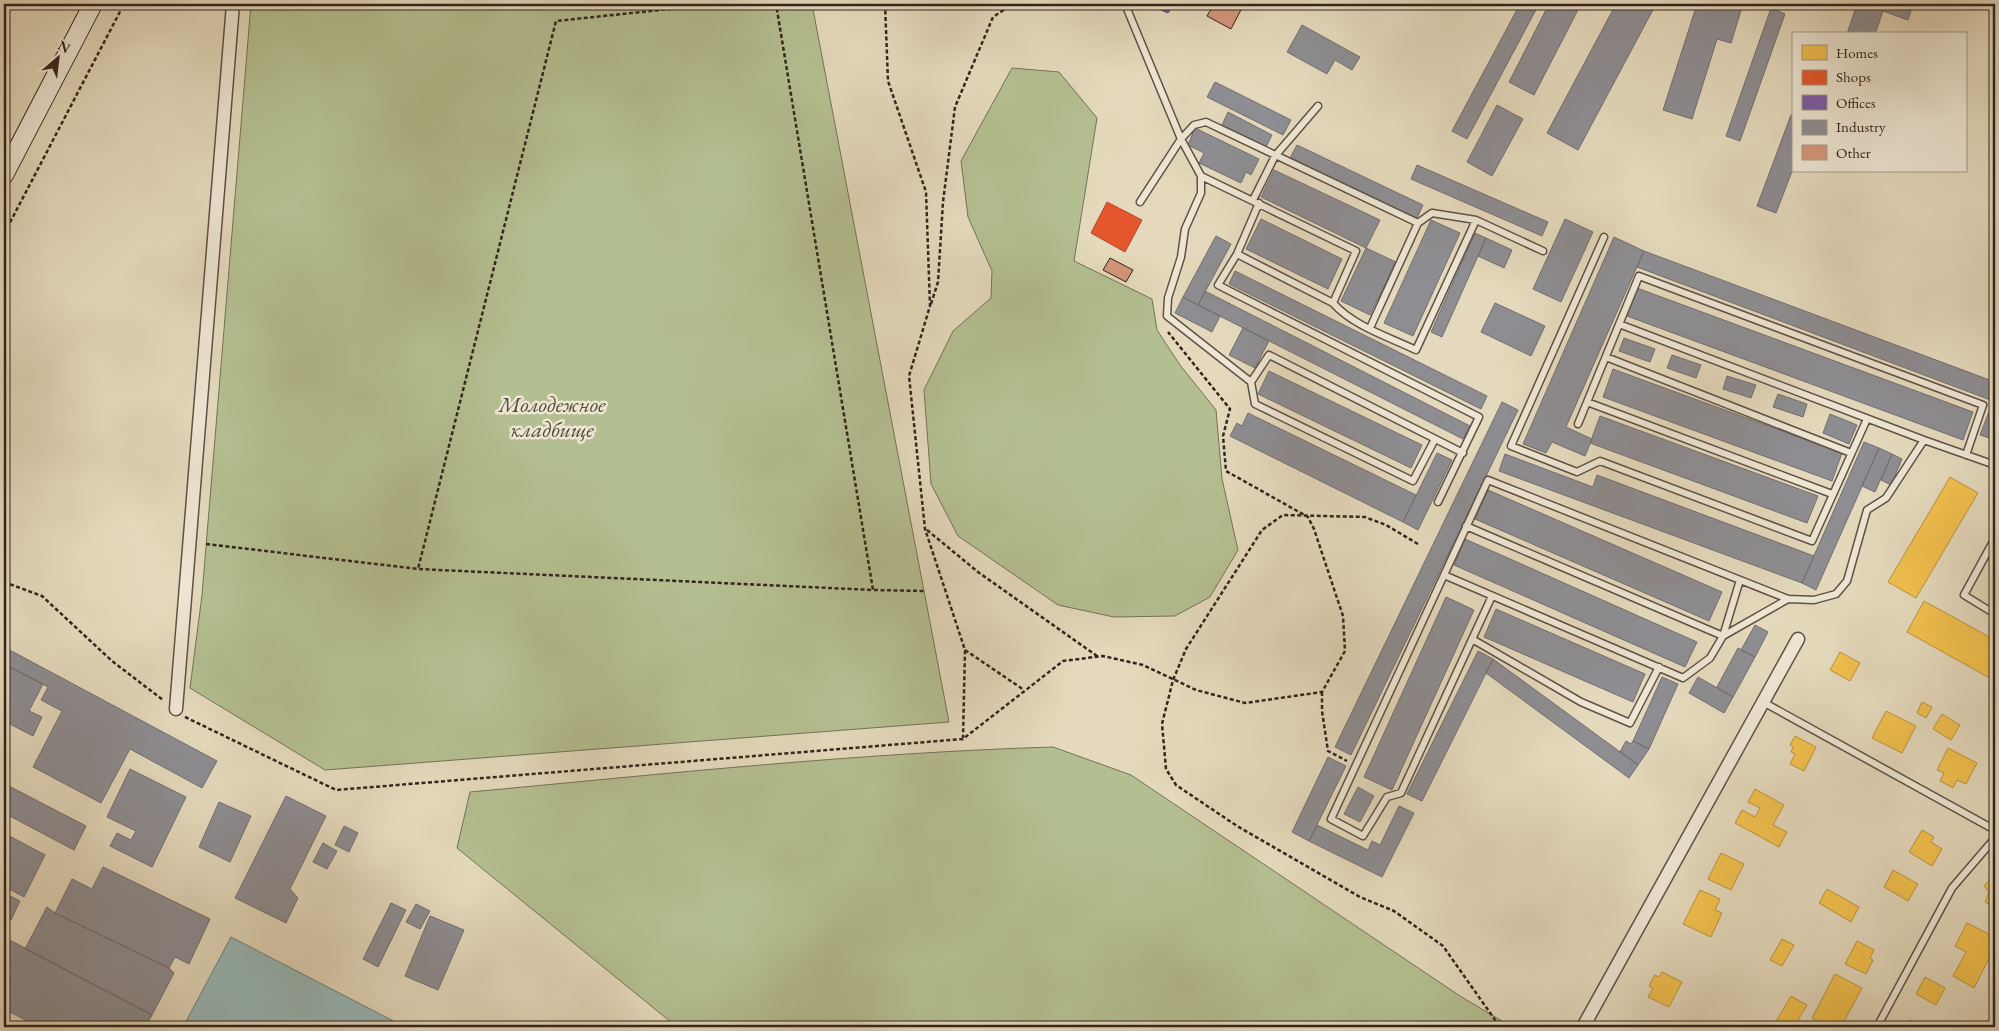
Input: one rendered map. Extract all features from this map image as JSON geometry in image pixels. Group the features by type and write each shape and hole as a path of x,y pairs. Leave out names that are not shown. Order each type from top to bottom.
{"main road":[{"path":"4,175 93,4"}],"street":[{"path":"176,709 233,4"},
{"path":"1583,1027 1798,639"}],"lane":[{"path":"1125,4 1180,139 1201,176 1201,193 1186,229 1181,256 1168,298 1167,316 1251,382 1255,404 1413,481 1435,439"},
{"path":"1318,106 1275,156 1237,254 1218,285 1479,417 1438,502"},
{"path":"1140,202 1180,139 1194,125 1206,122 1418,223"},
{"path":"1201,176 1356,251 1333,303"},
{"path":"1370,328 1418,223 1432,213 1476,220 1543,251"},
{"path":"1237,254 1333,303 1341,312 1370,328 1416,350 1476,220"},
{"path":"1604,237 1511,446 1577,472 1600,461 1812,541 1867,419"},
{"path":"1578,424 1639,276 1983,405 1966,455"},
{"path":"1619,324 1867,419 1995,465"},
{"path":"1251,382 1269,356 1463,453"},
{"path":"1606,357 1851,452"},
{"path":"1587,402 1832,494"},
{"path":"1492,596 1401,793 1387,797 1363,836 1331,819 1488,480 1788,599 1814,600 1836,594 1847,581 1868,510 1886,498 1924,440"},
{"path":"1466,526 1723,636"},
{"path":"1995,538 1964,595 1995,614"},
{"path":"1444,575 1683,678 1710,658 1723,636 1740,580"},
{"path":"1723,636 1788,599"},
{"path":"1472,639 1581,702 1630,723 1659,667"},
{"path":"1763,702 1995,830"},
{"path":"1877,1027 1952,888 1995,838"}],"path":[{"path":"4,234 124,4"},
{"path":"418,569 556,21 717,4"},
{"path":"776,4 873,590"},
{"path":"885,4 888,81 926,192 930,306"},
{"path":"962,739 965,650 925,528 909,376 938,282 943,202 954,108 993,17 1013,4"},
{"path":"1167,316 1166,329 1230,409 1223,436 1226,471 1308,517 1314,529 1343,616 1345,651 1322,692 1322,711 1328,751 1356,766"},
{"path":"1418,544 1386,525 1365,517 1283,515 1262,530 1186,650 1174,680 1162,724 1166,769 1176,785 1237,826 1360,897 1394,911 1443,946 1500,1027"},
{"path":"925,528 978,572 1098,657"},
{"path":"206,544 418,569 924,591"},
{"path":"4,582 42,596 112,662 188,719 336,790 962,739 1063,660 1098,657 1143,665 1196,690 1245,703 1322,692"},
{"path":"965,650 1024,691"}],"green space":[{"name":"Молодежное кладбище","path":"251,4 812,4 949,722 325,770 190,688 202,595"},
{"path":"1012,68 1059,72 1097,118 1074,261 1152,299 1157,330 1180,365 1216,410 1222,479 1238,550 1210,597 1175,616 1114,617 1058,605 958,536 931,484 924,390 953,331 991,298 992,271 968,217 961,161"},
{"path":"1053,747 1131,775 1460,996 1512,1027 677,1027 457,848 470,792 834,759"}],"water":[{"path":"231,937 405,1027 183,1027"}],"building: Homes":[{"path":"1950,477 1978,493 1916,598 1888,582"},
{"path":"1924,601 1995,640 1995,681 1907,632"},
{"path":"1840,652 1860,663 1850,681 1830,670"},
{"path":"1922,702 1932,707 1926,718 1917,713"},
{"path":"1886,711 1916,726 1902,753 1872,738"},
{"path":"1942,714 1960,725 1951,740 1933,729"},
{"path":"1795,736 1816,747 1804,771 1790,764 1795,754 1791,752 1793,747 1790,745"},
{"path":"1948,748 1977,763 1966,784 1957,780 1953,788 1940,781 1944,773 1937,770"},
{"path":"1755,789 1784,805 1773,825 1787,832 1779,847 1735,823 1742,810 1755,817 1760,808 1748,802"},
{"path":"1922,830 1934,837 1931,842 1942,849 1932,866 1909,852"},
{"path":"1721,853 1744,864 1731,890 1708,879"},
{"path":"1893,870 1918,884 1908,901 1884,887"},
{"path":"1995,874 1995,907 1985,902 1989,892 1984,886"},
{"path":"1827,889 1859,907 1851,922 1819,903"},
{"path":"1700,890 1720,899 1715,910 1722,913 1711,937 1683,924"},
{"path":"1967,923 1995,937 1995,947 1974,988 1953,976 1966,952 1955,946"},
{"path":"1782,939 1794,945 1782,966 1770,960"},
{"path":"1857,941 1874,950 1870,958 1873,960 1866,974 1845,964"},
{"path":"1662,972 1682,982 1669,1007 1648,997 1653,988 1649,986 1655,975 1659,977"},
{"path":"1835,974 1862,988 1841,1027 1829,1027 1812,1018"},
{"path":"1925,977 1945,988 1936,1005 1916,994"},
{"path":"1791,996 1807,1005 1794,1027 1782,1027 1775,1023"},
{"path":"1909,1020 1923,1027 1904,1027"}],"building: Shops":[{"path":"1107,202 1142,220 1125,252 1091,233"}],"building: Offices":[{"path":"1165,4 1172,7 1168,13 1161,10"}],"building: Industry":[{"path":"1453,4 1469,4 1465,10"},
{"path":"1520,4 1539,4 1467,139 1452,131"},
{"path":"1549,4 1581,4 1534,95 1509,82"},
{"path":"1616,4 1656,4 1578,150 1547,133"},
{"path":"1697,4 1743,4 1731,43 1717,39 1692,119 1663,110"},
{"path":"1857,4 1913,4 1908,20 1883,11 1876,32 1848,32"},
{"path":"1771,8 1785,14 1740,141 1726,136"},
{"path":"1302,25 1360,57 1352,70 1335,60 1327,74 1287,52"},
{"path":"1215,82 1291,120 1283,135 1207,97"},
{"path":"1497,105 1523,119 1492,176 1467,162"},
{"path":"1228,112 1272,135 1266,147 1222,125"},
{"path":"1791,115 1792,172 1776,213 1757,206"},
{"path":"1195,128 1259,159 1251,175 1246,172 1241,183 1199,163 1204,153 1188,145"},
{"path":"1297,145 1423,205 1417,218 1290,158"},
{"path":"1417,165 1548,222 1542,236 1411,179"},
{"path":"1274,170 1380,220 1366,248 1261,197"},
{"path":"1261,219 1342,259 1328,289 1246,249"},
{"path":"1565,219 1593,232 1561,302 1533,289"},
{"path":"1431,220 1460,233 1413,336 1384,323"},
{"path":"1475,233 1486,238 1442,337 1431,332"},
{"path":"1216,236 1231,244 1198,305 1183,297"},
{"path":"1614,237 1644,251 1566,427 1592,439 1585,456 1552,442 1546,453 1523,444"},
{"path":"1486,238 1512,250 1504,268 1478,256"},
{"path":"1366,248 1396,262 1370,315 1341,301"},
{"path":"1644,251 1995,382 1993,401 1637,267"},
{"path":"1235,271 1487,396 1481,409 1229,284"},
{"path":"1637,288 1973,412 1963,440 1627,316"},
{"path":"1205,291 1470,426 1463,439 1198,305"},
{"path":"1183,297 1220,316 1212,332 1175,313"},
{"path":"1495,303 1545,326 1531,356 1481,332"},
{"path":"1243,328 1269,341 1255,368 1229,355"},
{"path":"1624,338 1655,349 1650,362 1619,351"},
{"path":"1672,355 1701,365 1696,378 1667,368"},
{"path":"1613,369 1842,453 1832,481 1603,397"},
{"path":"1269,371 1422,445 1411,468 1258,394"},
{"path":"1727,376 1756,385 1751,398 1723,389"},
{"path":"1778,394 1807,404 1803,417 1773,407"},
{"path":"1995,396 1995,440 1980,435"},
{"path":"1502,402 1518,410 1351,755 1335,747"},
{"path":"1248,413 1416,495 1403,522 1230,436 1237,423 1242,426"},
{"path":"1830,414 1857,425 1849,444 1823,433"},
{"path":"1600,416 1818,496 1807,523 1590,443"},
{"path":"1864,442 1879,448 1816,590 1802,583"},
{"path":"1879,448 1892,454 1875,492 1862,486"},
{"path":"1437,453 1452,460 1418,530 1403,522"},
{"path":"1505,454 1593,487 1597,475 1814,556 1802,583 1499,471"},
{"path":"1892,454 1902,459 1891,485 1881,480"},
{"path":"1488,490 1722,592 1709,621 1475,519"},
{"path":"1465,539 1697,642 1685,667 1454,565"},
{"path":"1446,597 1474,610 1392,790 1364,777"},
{"path":"1496,609 1645,674 1633,702 1484,637"},
{"path":"1755,625 1768,632 1755,657 1741,650"},
{"path":"4,647 217,761 202,788 130,749 101,803 33,767 62,711 41,700 48,687 4,664"},
{"path":"1738,648 1755,657 1733,697 1717,687"},
{"path":"1478,651 1493,659 1422,801 1407,794"},
{"path":"1493,659 1638,765 1629,778 1486,673"},
{"path":"4,664 43,684 29,711 42,717 33,736 4,721 6,715 4,713"},
{"path":"1662,677 1678,684 1649,749 1633,741"},
{"path":"1698,677 1733,697 1724,713 1689,693"},
{"path":"1626,741 1631,744 1633,741 1649,749 1638,765 1620,752"},
{"path":"1328,757 1346,766 1309,841 1292,832"},
{"path":"130,769 186,797 152,867 110,846 117,833 131,840 136,831 107,817"},
{"path":"5,784 86,826 74,850 4,813"},
{"path":"1358,787 1374,796 1360,822 1344,814"},
{"path":"286,796 326,816 290,889 298,898 286,923 235,898"},
{"path":"219,802 251,816 230,862 199,847"},
{"path":"1399,806 1414,813 1382,877 1309,841 1317,825 1368,850 1372,841 1380,845"},
{"path":"344,826 358,833 349,852 335,845"},
{"path":"4,833 45,855 24,897 4,886"},
{"path":"323,843 337,851 327,869 313,862"},
{"path":"103,867 210,919 189,964 175,957 169,968 55,913 72,879 92,889"},
{"path":"6,894 20,901 11,920 4,916 4,899"},
{"path":"391,903 406,910 378,967 363,959"},
{"path":"416,904 430,911 420,929 406,922"},
{"path":"47,907 55,913 169,968 174,973 152,1015 25,949"},
{"path":"430,916 464,930 438,990 405,976"},
{"path":"4,937 152,1015 145,1027 39,1027 4,1009"}],"building: Other":[{"path":"1214,4 1244,4 1231,29 1207,16"},
{"path":"1110,258 1133,270 1126,282 1103,270"}]}
